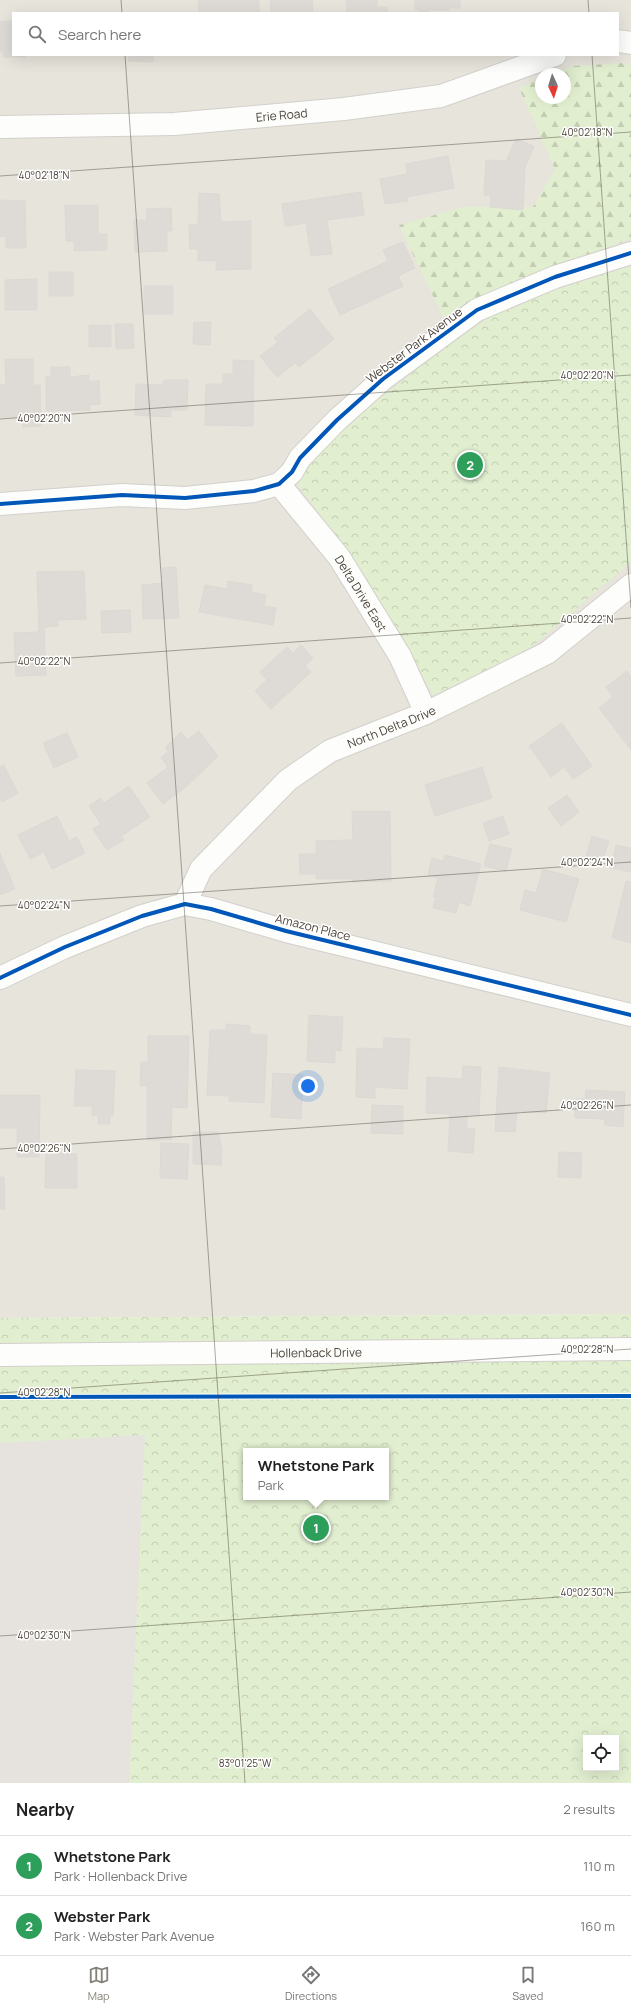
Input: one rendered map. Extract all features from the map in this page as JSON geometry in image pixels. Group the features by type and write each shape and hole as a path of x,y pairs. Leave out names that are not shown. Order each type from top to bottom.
{"street":[{"path":"619,41 631,43"},
{"name":"Erie Road","path":"0,127 174,124 344,110 441,96 552,56"},
{"name":"Webster Park Avenue","path":"280,484 292,472 300,458 337,420 383,379 477,310 555,276 631,253"},
{"path":"0,504 122,495 185,498 254,491 280,484"},
{"name":"Delta Drive East","path":"280,484 340,557 400,656 426,713"},
{"name":"North Delta Drive","path":"185,904 201,869 288,780 330,751 426,713 547,653 631,585"},
{"name":"Amazon Place","path":"0,978 65,947 135,919 185,904 211,909 294,933 631,1015"},
{"name":"Hollenback Drive","path":"0,1355 631,1349"}],"shaded area":[{"path":"0,0 631,0 631,1314 0,1318"},
{"path":"145,1435 129,1783 0,1783 0,1443"}],"green space":[{"path":"621,63 631,66 631,239 560,265 472,301 444,319 399,225 463,207 533,207 555,169 519,88 535,81 535,104 571,104 571,68 568,68 573,66"},
{"path":"631,266 631,562 523,654 434,695 332,532 297,483 322,447 361,413 465,332 510,306"},
{"path":"631,1314 631,1783 0,1783 0,1318"}],"building":[{"path":"198,0 259,0 259,12 199,12"},
{"path":"270,0 312,0 313,12 271,12"},
{"path":"346,0 377,0 377,7 387,7 387,12 347,12"},
{"path":"415,0 460,0 460,8 449,8 449,10 429,10 429,12 418,12 418,9 415,9"},
{"path":"0,21 12,21 12,56 26,57 3,57 3,52 0,52"},
{"path":"129,56 153,56 153,62 128,61"},
{"path":"516,139 534,146 525,168 523,210 490,207 491,196 484,195 486,160 506,161"},
{"path":"448,156 454,188 407,197 408,201 385,204 380,179 407,174 406,164"},
{"path":"361,192 364,215 327,220 332,254 311,256 306,223 285,226 282,204"},
{"path":"199,193 219,194 221,222 251,221 251,269 216,270 216,261 198,261 198,249 190,249 189,225 198,225"},
{"path":"0,200 25,201 26,248 6,248 6,236 0,237"},
{"path":"65,205 98,205 98,234 107,234 107,250 74,251 74,241 66,241"},
{"path":"171,208 172,231 167,231 167,251 135,252 134,220 147,220 146,209"},
{"path":"403,242 415,268 398,276 403,286 340,315 328,289 388,261 383,250"},
{"path":"49,272 73,272 73,296 49,296"},
{"path":"37,279 37,310 5,310 5,280"},
{"path":"144,286 173,286 173,314 144,314"},
{"path":"310,309 334,339 299,367 295,363 277,377 260,356 278,342 274,338"},
{"path":"194,322 211,322 210,345 193,344"},
{"path":"115,324 133,324 134,348 116,349"},
{"path":"89,325 111,325 111,347 89,347"},
{"path":"5,359 33,359 33,385 40,385 41,426 23,427 22,417 0,417 0,385 6,385"},
{"path":"233,360 254,361 253,426 205,425 206,384 223,384 223,374 233,374"},
{"path":"51,367 70,367 70,377 89,375 89,381 99,381 100,404 90,405 90,410 46,411 46,376 51,376"},
{"path":"164,380 188,380 187,410 171,410 171,417 135,415 136,384 163,385"},
{"path":"176,567 179,618 143,619 142,585 163,583 162,568"},
{"path":"84,571 86,619 58,620 58,626 44,627 46,675 16,676 14,633 39,632 37,572"},
{"path":"228,581 252,585 251,592 266,595 264,606 276,608 273,625 199,612 205,585 227,589"},
{"path":"130,610 131,632 102,633 101,611"},
{"path":"301,645 313,658 305,666 311,672 271,709 255,691 267,680 260,672 287,647 293,653"},
{"path":"627,671 631,677 631,750 599,708 613,697 606,687"},
{"path":"562,723 592,766 573,779 564,767 551,777 529,746"},
{"path":"199,731 218,756 186,787 163,804 147,783 168,767 161,758 168,751 165,748 181,732 187,740"},
{"path":"67,733 78,757 54,768 43,743"},
{"path":"4,765 18,793 2,802 0,799 0,767"},
{"path":"482,767 492,798 435,816 425,785"},
{"path":"129,786 150,817 121,836 124,840 107,850 93,829 101,824 89,806 100,798 104,803"},
{"path":"567,795 579,812 561,826 548,808"},
{"path":"352,811 390,811 391,881 352,882 352,879 316,879 316,874 300,874 299,854 316,854 316,841 353,840"},
{"path":"57,816 69,841 77,837 85,853 52,869 44,852 30,859 18,835"},
{"path":"503,816 509,834 489,841 483,823"},
{"path":"592,836 609,841 601,865 585,860"},
{"path":"490,844 512,849 506,871 484,866"},
{"path":"616,845 631,848 631,872 611,868"},
{"path":"0,853 15,889 0,895"},
{"path":"445,855 481,864 470,906 459,902 456,913 433,908 436,897 433,897 438,878 428,875 432,858 443,861"},
{"path":"543,869 579,879 566,922 520,910 525,890 536,893"},
{"path":"626,881 631,882 631,943 612,938"},
{"path":"309,1015 343,1017 341,1051 335,1050 335,1063 307,1061"},
{"path":"226,1024 250,1026 250,1034 267,1035 264,1103 229,1101 229,1096 207,1095 210,1030 226,1030"},
{"path":"148,1036 189,1036 187,1108 172,1107 171,1140 147,1140 147,1086 140,1086 141,1062 148,1062"},
{"path":"384,1038 410,1039 407,1089 375,1087 375,1098 356,1097 357,1048 383,1049"},
{"path":"463,1066 481,1067 479,1115 467,1115 467,1128 475,1129 473,1153 448,1151 450,1114 426,1113 427,1077 462,1079"},
{"path":"499,1067 550,1073 546,1113 517,1111 515,1132 495,1131"},
{"path":"76,1070 115,1071 113,1116 110,1116 110,1124 98,1124 98,1115 92,1116 92,1106 74,1106"},
{"path":"273,1073 303,1075 301,1119 271,1117"},
{"path":"586,1090 625,1092 623,1127 605,1125 604,1119 575,1118 576,1099 585,1099"},
{"path":"0,1095 40,1095 39,1157 17,1157 17,1128 0,1128"},
{"path":"372,1105 403,1106 403,1134 371,1133"},
{"path":"193,1132 218,1132 222,1149 221,1165 193,1164"},
{"path":"161,1143 189,1144 187,1179 160,1178"},
{"path":"559,1152 582,1153 581,1178 558,1177"},
{"path":"46,1153 77,1154 77,1188 45,1188"},
{"path":"0,1177 4,1177 5,1209 0,1209"}],"cycle path":[{"path":"0,504 122,495 185,498 254,491 279,484 292,472 300,458 337,420 383,379 477,310 555,277 631,253"},
{"path":"0,978 65,947 142,916 185,904 211,909 286,931 631,1015"},
{"path":"0,1397 631,1396"}],"place":[{"name":"Webster Park","path":"470,465"},
{"name":"Whetstone Park","path":"316,1528"}]}
